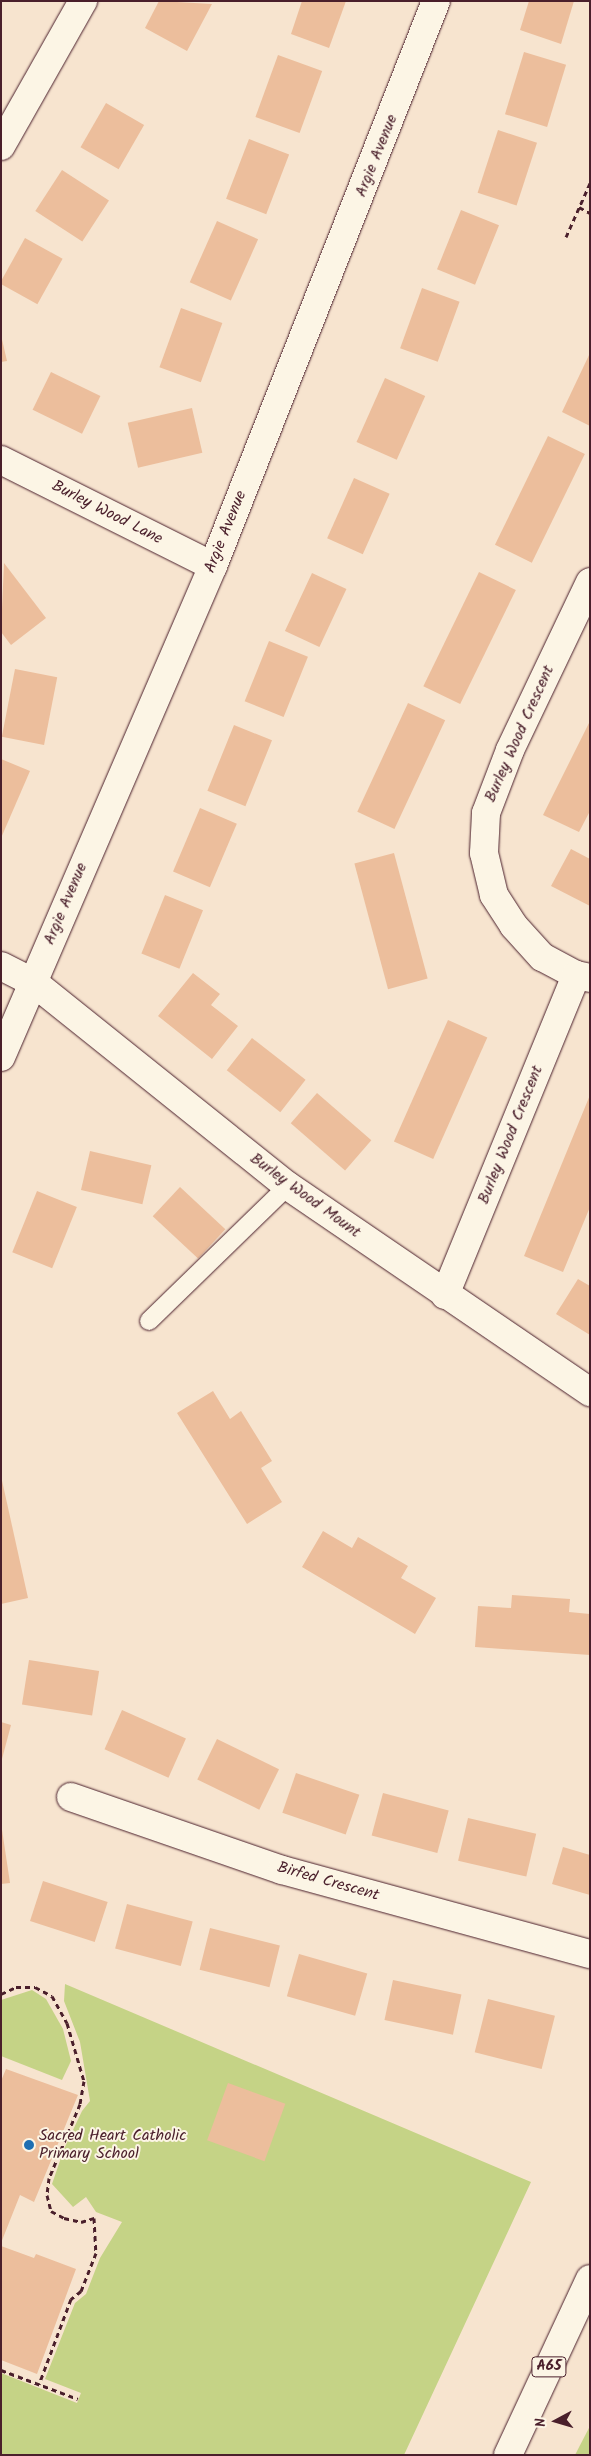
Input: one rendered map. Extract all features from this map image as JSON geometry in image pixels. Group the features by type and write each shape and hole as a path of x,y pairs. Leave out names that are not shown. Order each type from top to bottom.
{"street":[{"path":"1,146 84,1"},
{"name":"Argie Avenue","path":"1,1057 213,566 436,1"},
{"name":"Burley Wood Lane","path":"1,460 213,566"},
{"name":"Burley Wood Crescent","path":"445,1295 583,977 542,957 514,926 494,895 484,852 486,813 507,759 590,582"},
{"name":"Burley Wood Mount","path":"1,966 32,982 288,1186 445,1295 590,1392"},
{"name":"Birfed Crescent","path":"71,1797 282,1870 590,1954"},
{"name":"A65","path":"508,2455 590,2279"}],"lane":[{"path":"149,1321 288,1186"}],"path":[{"path":"566,238 590,184"},
{"path":"579,207 590,212"},
{"path":"1,1994 16,1987 35,1987 52,1996 67,2023 84,2081 80,2104 49,2178 47,2195 51,2211 64,2218 81,2222 94,2218 96,2253 82,2291 71,2299 39,2384"},
{"path":"1,2370 78,2399"}],"green space":[{"path":"65,1984 531,2182 404,2455 1,2455 1,2373 77,2403 81,2393 45,2379 75,2303 86,2294 100,2258 122,2222 96,2212 86,2197 73,2207 52,2184 64,2149 82,2111 90,2101 80,2042 64,2001"},
{"path":"32,1990 46,1999 63,2029 71,2061 62,2080 1,2056 1,2000"},
{"path":"590,2426 590,2455 575,2455"}],"building":[{"path":"159,1 212,4 187,51 145,28"},
{"path":"302,1 346,1 329,48 291,34"},
{"path":"529,1 574,1 561,44 520,30"},
{"path":"524,52 566,65 547,127 505,114"},
{"path":"278,55 322,71 300,133 255,117"},
{"path":"106,103 144,125 119,169 81,147"},
{"path":"498,130 537,143 517,205 478,193"},
{"path":"249,139 289,154 266,214 226,199"},
{"path":"62,170 109,200 82,242 35,211"},
{"path":"461,210 499,225 475,285 437,269"},
{"path":"217,221 258,239 231,301 190,282"},
{"path":"25,238 63,259 37,304 1,284"},
{"path":"422,288 460,302 438,362 400,348"},
{"path":"181,308 222,323 201,382 159,367"},
{"path":"1,335 7,361 1,362"},
{"path":"590,353 590,426 562,412"},
{"path":"51,372 100,396 82,434 33,410"},
{"path":"385,378 425,396 397,460 357,442"},
{"path":"192,408 202,453 138,468 128,423"},
{"path":"548,436 585,454 532,563 495,545"},
{"path":"354,478 390,494 363,554 327,538"},
{"path":"4,563 46,618 11,645 1,632"},
{"path":"479,572 516,590 460,704 423,686"},
{"path":"312,573 346,589 319,647 285,631"},
{"path":"269,641 308,657 284,717 245,701"},
{"path":"15,669 57,677 44,745 2,737"},
{"path":"408,703 445,720 394,829 357,812"},
{"path":"590,721 590,811 579,832 543,815"},
{"path":"234,725 272,740 245,806 207,791"},
{"path":"1,759 30,771 1,838"},
{"path":"200,808 237,824 210,887 173,872"},
{"path":"571,849 590,859 590,906 551,886"},
{"path":"394,853 428,979 388,989 354,864"},
{"path":"165,895 203,910 179,969 141,953"},
{"path":"193,973 220,994 211,1005 238,1026 212,1059 158,1016"},
{"path":"448,1020 487,1037 433,1159 394,1142"},
{"path":"252,1038 306,1080 280,1112 227,1070"},
{"path":"317,1093 371,1140 345,1170 291,1123"},
{"path":"590,1095 590,1207 563,1272 524,1256"},
{"path":"90,1151 151,1165 142,1204 81,1190"},
{"path":"180,1187 225,1229 198,1259 153,1216"},
{"path":"37,1191 77,1207 52,1268 12,1252"},
{"path":"578,1279 590,1286 590,1335 556,1314"},
{"path":"213,1391 230,1419 241,1411 272,1461 261,1468 282,1502 247,1524 177,1413"},
{"path":"1,1476 28,1598 1,1604"},
{"path":"323,1531 352,1548 358,1537 408,1566 401,1578 436,1598 415,1634 302,1567"},
{"path":"512,1595 570,1599 569,1612 590,1614 590,1655 475,1647 478,1606 511,1608"},
{"path":"29,1660 99,1671 92,1716 22,1704"},
{"path":"122,1710 186,1738 168,1778 105,1749"},
{"path":"1,1722 11,1725 2,1759 1,1759"},
{"path":"217,1739 279,1769 259,1810 197,1779"},
{"path":"296,1773 359,1795 346,1835 282,1813"},
{"path":"383,1793 449,1811 437,1853 372,1836"},
{"path":"468,1818 536,1834 526,1877 458,1861"},
{"path":"1,1823 10,1883 1,1884"},
{"path":"563,1847 590,1855 590,1895 552,1884"},
{"path":"43,1881 108,1902 95,1942 30,1921"},
{"path":"127,1904 193,1922 181,1966 115,1948"},
{"path":"210,1928 280,1945 269,1987 200,1970"},
{"path":"299,1954 367,1974 355,2016 287,1996"},
{"path":"393,1980 461,1995 453,2035 384,2020"},
{"path":"488,1999 555,2016 542,2069 475,2052"},
{"name":"Sacred Heart Catholic Primary School","path":"6,2069 78,2095 34,2202 20,2195 1,2243 1,2081"},
{"path":"228,2083 285,2104 264,2161 207,2140"},
{"path":"1,2246 34,2258 36,2254 76,2269 37,2374 1,2360"}],"place":[{"name":"Sacred Heart Catholic Primary School","path":"29,2145"}]}
